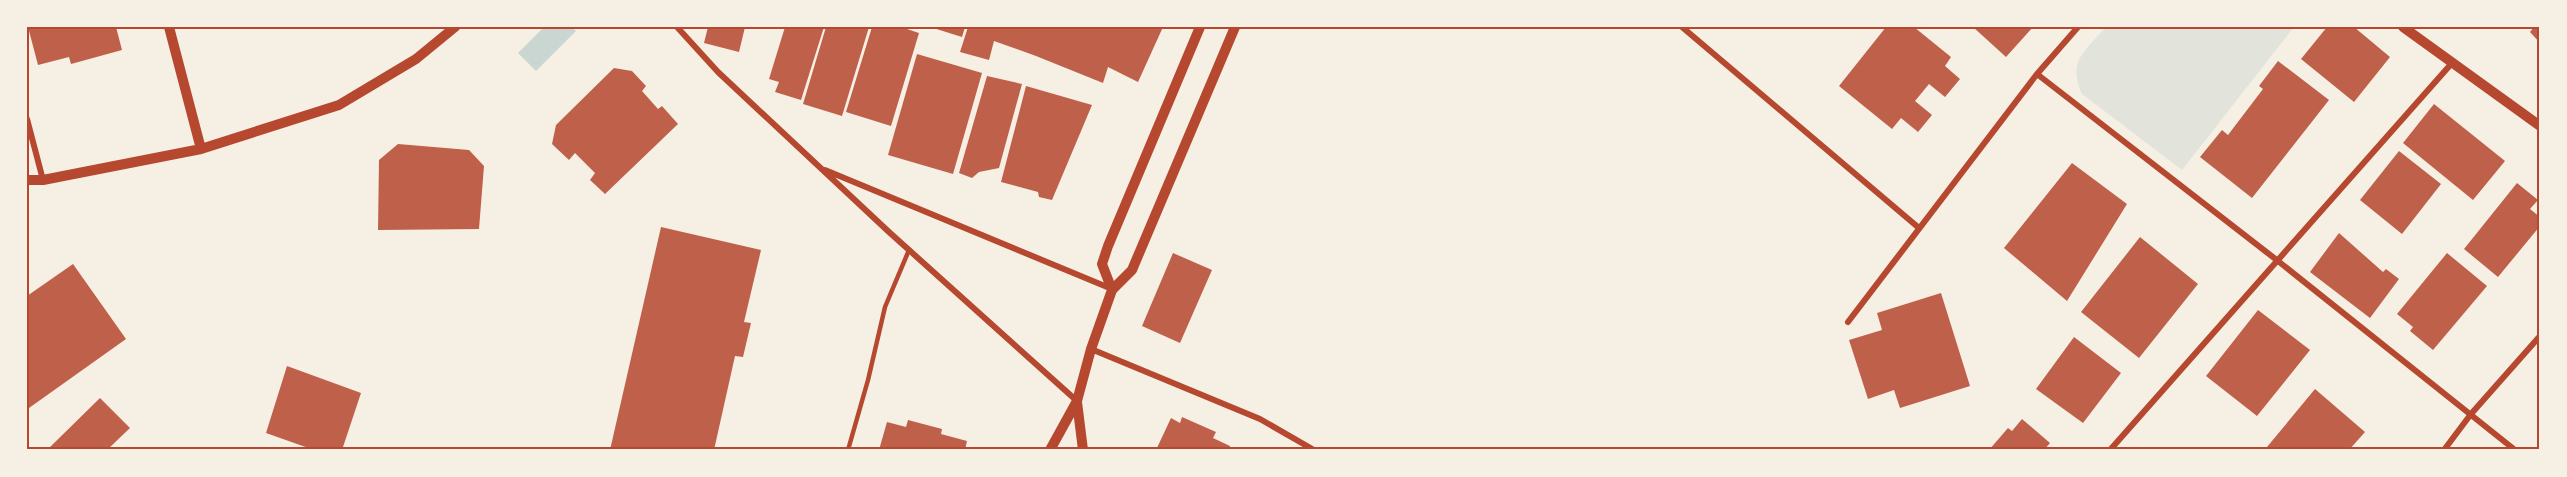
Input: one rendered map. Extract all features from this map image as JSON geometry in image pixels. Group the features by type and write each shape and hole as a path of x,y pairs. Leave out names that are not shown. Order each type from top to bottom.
{"street":[{"path":"169,27 201,149"},
{"path":"27,180 43,180 201,149 261,132 339,105 416,59 455,27"},
{"path":"677,27 718,72 821,169 1077,401 1083,450"},
{"path":"1050,450 1077,401 1091,349 1112,290 1132,270 1235,27"},
{"path":"1682,27 1919,228"},
{"path":"1848,322 2037,74 2078,27"},
{"path":"2403,27 2540,126"},
{"path":"1112,290 1102,264 1196,29"},
{"path":"2110,450 2452,63"},
{"path":"2037,74 2278,261 2515,450"},
{"path":"27,119 43,180"},
{"path":"821,169 1112,290"},
{"path":"2444,450 2471,414 2540,336"},
{"path":"1091,349 1260,419 1314,450"}],"lane":[{"path":"848,450 868,380 885,307 909,250"}],"shaded area":[{"path":"544,27 572,27 576,31 536,71 518,53"},
{"path":"2106,27 2294,27 2182,170 2082,94 2076,73 2077,65 2085,50"}],"building":[{"path":"28,27 116,27 122,50 71,64 69,57 38,65"},
{"path":"708,27 745,27 739,52 704,43"},
{"path":"785,27 824,27 801,100 775,92 779,82 769,79"},
{"path":"826,27 869,27 842,116 803,104"},
{"path":"872,27 901,27 919,33 891,126 846,112"},
{"path":"930,27 965,27 962,37"},
{"path":"968,27 1163,27 1138,82 1108,67 1103,83 994,41 989,60 960,52"},
{"path":"1886,27 1914,27 1951,57 1945,66 1960,79 1945,97 1929,84 1915,101 1932,115 1918,132 1901,118 1892,129 1839,86"},
{"path":"1973,27 2033,27 2006,57"},
{"path":"2327,27 2354,27 2390,57 2354,102 2301,59"},
{"path":"2534,27 2540,27 2540,43 2530,32"},
{"path":"917,54 982,73 953,174 888,155"},
{"path":"2278,61 2329,100 2252,198 2200,157 2222,130 2228,135 2263,89 2259,86"},
{"path":"614,68 632,71 646,86 642,91 658,109 662,106 678,124 605,194 590,180 595,173 575,153 569,160 552,144 556,125"},
{"path":"987,76 1022,84 999,168 979,172 972,178 959,173"},
{"path":"1026,86 1092,105 1052,200 1039,197 1038,192 1001,182"},
{"path":"2434,104 2505,161 2473,200 2403,143"},
{"path":"398,144 469,150 484,166 479,229 378,230 379,160"},
{"path":"2399,151 2441,184 2402,234 2360,200"},
{"path":"2072,163 2127,204 2067,301 2004,248"},
{"path":"2517,183 2538,200 2530,209 2540,217 2540,226 2498,277 2464,249"},
{"path":"661,227 761,250 744,322 751,323 743,357 735,356 714,450 610,450"},
{"path":"2339,233 2383,272 2386,269 2399,279 2370,318 2310,272"},
{"path":"2140,237 2198,284 2139,358 2081,312"},
{"path":"1173,253 1212,270 1180,343 1142,326"},
{"path":"2447,253 2487,286 2433,350 2410,331 2413,327 2397,314"},
{"path":"73,264 126,339 29,408 27,405 27,296"},
{"path":"1941,293 1970,386 1900,408 1894,390 1868,399 1849,340 1882,330 1877,313"},
{"path":"2258,310 2310,350 2257,416 2206,376"},
{"path":"2074,337 2121,373 2083,423 2036,389"},
{"path":"287,366 361,393 342,450 314,450 266,433"},
{"path":"2315,389 2365,432 2349,450 2271,450 2267,447"},
{"path":"100,398 130,428 107,450 47,450"},
{"path":"1182,417 1216,432 1213,438 1230,446 1229,450 1156,450 1171,418 1180,423"},
{"path":"2022,419 2050,443 2044,450 1989,450 2008,428 2012,431"},
{"path":"908,420 942,429 941,434 967,441 965,450 879,450 887,422 906,427"}]}
